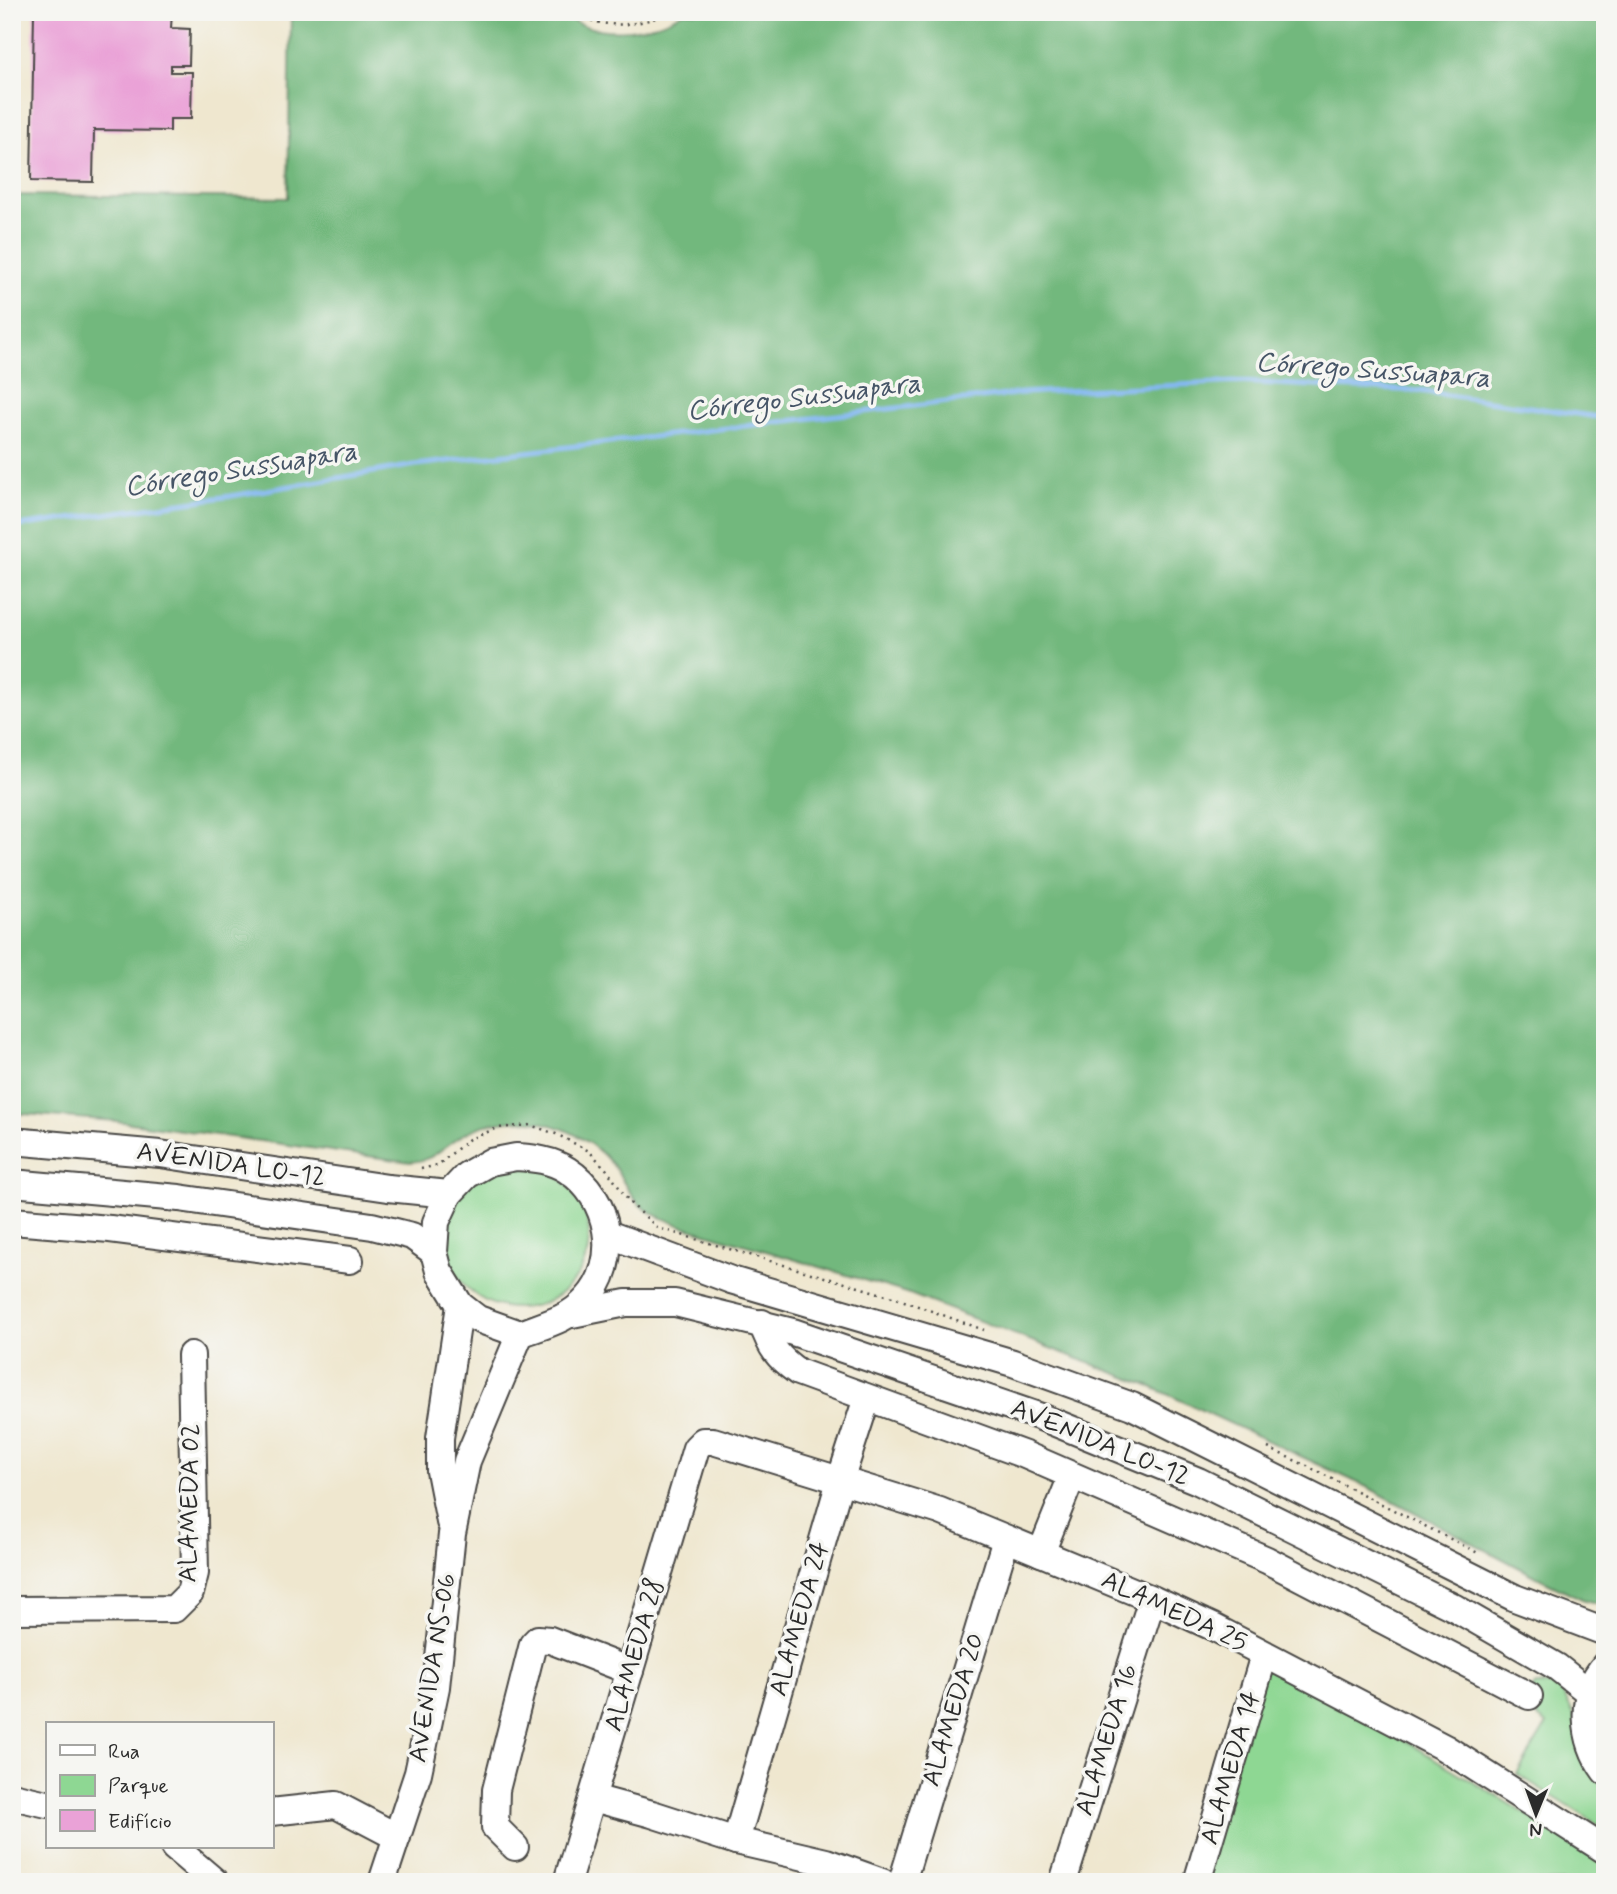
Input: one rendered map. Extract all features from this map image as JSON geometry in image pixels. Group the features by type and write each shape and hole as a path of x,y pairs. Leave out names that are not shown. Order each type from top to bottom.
{"street":[{"name":"AVENIDA LO-12","path":"12,1141 160,1154 388,1188 449,1194"},
{"path":"516,1157 542,1159 567,1169 587,1187 601,1209 608,1234 607,1257 600,1279 589,1298 572,1314 520,1334 478,1319 460,1305 439,1271 434,1252 436,1222 449,1194 467,1175 490,1162 516,1157"},
{"name":"AVENIDA LO-12","path":"14,1183 179,1198 372,1226 412,1236 434,1252"},
{"path":"14,1183 18,1222 189,1239 350,1260"},
{"path":"51,1224 73,1187"},
{"name":"AVENIDA LO-12","path":"608,1234 731,1280 1013,1363 1132,1406 1515,1598 1605,1632"},
{"name":"AVENIDA LO-12","path":"572,1314 626,1303 675,1303 762,1323 1041,1418 1198,1482 1455,1608 1545,1661 1590,1693"},
{"name":"AVENIDA NS-06","path":"452,1534 440,1471 440,1438 460,1305"},
{"path":"762,1323 769,1342 780,1359 798,1372 1025,1455 1267,1560 1529,1696"},
{"name":"AVENIDA NS-06","path":"382,1882 418,1773 436,1687 452,1534 467,1461 520,1334"},
{"name":"ALAMEDA 02","path":"12,1610 174,1609 190,1593 195,1573 191,1355"},
{"name":"ALAMEDA 24","path":"736,1841 840,1480 867,1398"},
{"name":"ALAMEDA 28","path":"567,1882 696,1448 703,1441 713,1441"},
{"name":"ALAMEDA 25","path":"713,1441 940,1511 1152,1599 1213,1627 1445,1748 1605,1850"},
{"path":"1041,1553 1072,1476"},
{"name":"ALAMEDA 20","path":"902,1882 1006,1539"},
{"path":"1377,1617 1397,1579"},
{"name":"ALAMEDA 16","path":"1063,1882 1152,1599"},
{"path":"514,1847 495,1827 496,1790 533,1644 538,1639 550,1640 630,1671"},
{"name":"ALAMEDA 14","path":"1197,1882 1264,1655"},
{"path":"1605,1665 1590,1693 1586,1728 1594,1757 1605,1772"},
{"path":"12,1796 46,1804"},
{"path":"593,1798 736,1841 826,1862 882,1882"},
{"path":"273,1812 336,1805 397,1837"},
{"path":"175,1848 215,1882"}],"path":[{"path":"572,12 587,20 614,26 650,21 672,12"}],"green space":[{"path":"291,12 559,12 588,27 621,30 654,25 684,12 1605,12 1605,1606 1582,1599 1369,1488 1154,1388 907,1293 659,1217 636,1201 603,1154 579,1137 551,1125 522,1120 492,1123 465,1134 428,1158 410,1162 116,1121 12,1113 12,195 288,198"},
{"path":"517,1164 544,1170 568,1185 583,1209 589,1236 583,1263 568,1287 544,1302 517,1308 490,1302 466,1287 451,1263 445,1236 451,1209 466,1185 490,1170"},
{"path":"1264,1655 1605,1862 1605,1882 1197,1882"},
{"path":"1535,1685 1558,1686 1571,1708 1588,1764 1605,1788 1605,1829 1517,1774 1547,1724 1524,1707"}],"building":[{"path":"34,12 172,12 171,28 190,29 189,65 171,65 171,72 192,72 191,119 170,119 170,131 94,130 93,182 31,181"}],"waterway":[{"name":"Córrego Sussuapara","path":"12,527 231,496 415,465 1023,393 1238,382 1420,391 1605,418"}]}
